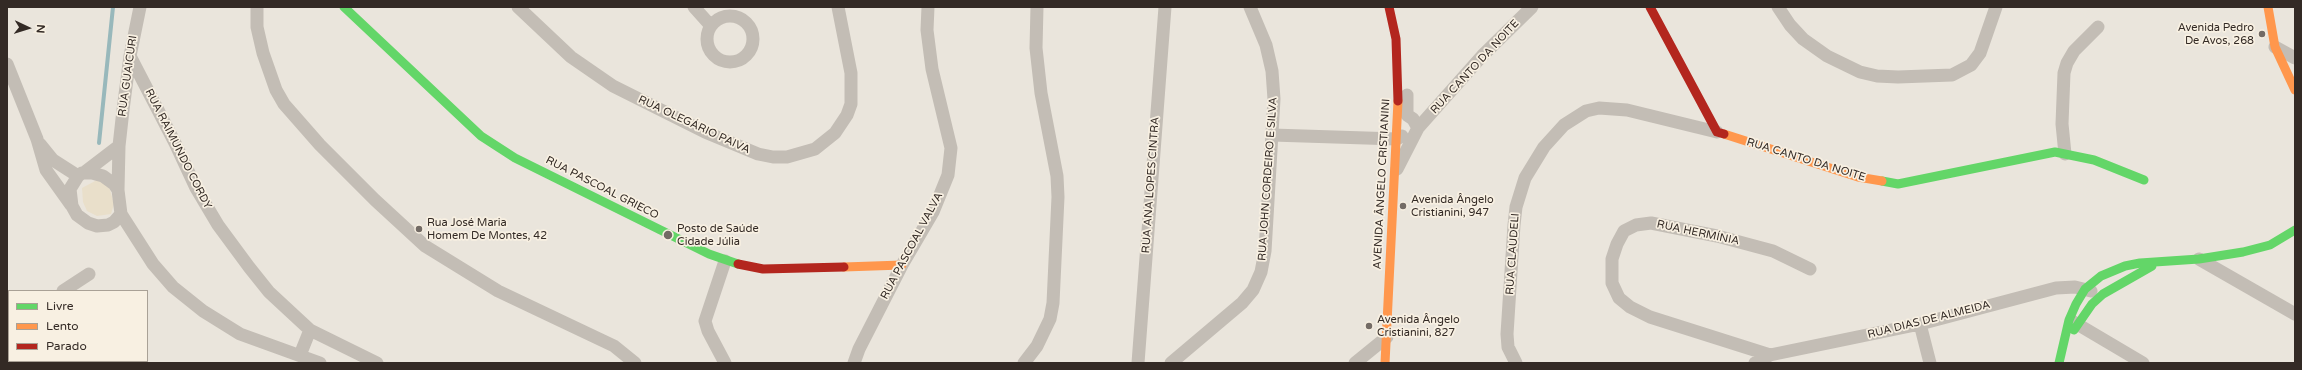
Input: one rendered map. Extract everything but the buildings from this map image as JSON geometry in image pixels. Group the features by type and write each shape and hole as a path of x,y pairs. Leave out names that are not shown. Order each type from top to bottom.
{"street":[{"name":"RUA GUAICURI","path":"118,190 119,146 130,56 140,7"},
{"path":"257,7 257,27 263,53 276,90 284,104 320,145 375,200 425,246 498,291 614,346 635,363"},
{"name":"RUA PASCOAL GRIECO","path":"344,7 481,136 515,158 725,261 763,269 902,265"},
{"name":"RUA OLEGÁRIO PAIVA","path":"518,7 572,57 613,86 705,132 758,154 773,157 787,157 815,149 835,133 847,115 851,104 851,73 838,7"},
{"path":"694,7 711,26"},
{"path":"744,7 747,22"},
{"name":"RUA PASCOAL VALVA","path":"854,363 859,349 902,265 933,212 948,176 951,161 948,135 932,69 927,30 928,7"},
{"path":"1024,363 1037,346 1050,319 1053,303 1058,197 1057,176 1041,93 1036,48 1038,7"},
{"name":"RUA ANA LOPES CINTRA","path":"1138,363 1165,7"},
{"name":"RUA JOHN CORDEIRO E SILVA","path":"1171,363 1242,303 1258,281 1265,251 1274,99 1272,71 1266,45 1250,7"},
{"name":"AVENIDA ÂNGELO CRISTIANINI","path":"1385,363 1399,82 1396,39 1389,7"},
{"path":"1396,7 1406,51 1407,115 1413,119 1418,128"},
{"name":"RUA CANTO DA NOITE","path":"1394,175 1418,128 1482,56 1532,7"},
{"path":"1650,7 1717,132"},
{"path":"1778,7 1803,39 1827,56 1860,72 1877,76 1898,78 1952,75 1971,65 1980,53 1996,7"},
{"path":"2268,7 2275,47 2295,90"},
{"path":"724,16 740,17 747,22 752,29 753,43 747,55 735,61 722,60 711,52 707,39 711,26 724,16"},
{"path":"2065,154 2062,124 2064,73 2067,63 2074,52 2098,27"},
{"path":"2275,47 2295,58"},
{"name":"RUA RAIMUNDO CORDY","path":"130,56 175,143 196,188 218,225 269,292 310,330 377,363"},
{"path":"7,64 37,139 46,170 72,206 83,220 97,226 108,225 121,214"},
{"name":"RUA CLAUDELI","path":"1516,363 1508,347 1507,334 1516,207 1526,178 1544,147 1564,125 1586,111 1599,108 1627,110 1717,132"},
{"name":"RUA CANTO DA NOITE","path":"1397,139 1418,128"},
{"name":"RUA CANTO DA NOITE","path":"1717,132 1850,175 1898,184 2044,152 2065,154 2094,160 2144,180"},
{"path":"1272,135 1397,139"},
{"path":"37,139 53,160 81,174 103,176 114,184 118,190 121,214 153,264 173,287 203,311 240,334 320,363"},
{"path":"72,206 70,189 81,174 119,146"},
{"name":"RUA HERMÍNIA","path":"1770,355 1650,318 1630,307 1619,298 1612,283 1612,259 1617,244 1624,231 1636,225 1652,223 1717,236 1773,252 1810,269"},
{"path":"2059,363 2063,346 2074,322 2085,289 2101,276 2124,266 2199,259 2243,252 2270,245 2295,230"},
{"path":"2199,259 2295,314"},
{"path":"725,261 705,322 708,331 725,363"},
{"path":"2074,322 2103,294 2159,262"},
{"path":"65,290 89,274"},
{"name":"RUA DIAS DE ALMEIDA","path":"1755,363 1770,355 1920,324 2056,288 2075,287 2103,294"},
{"path":"2074,322 2143,363"},
{"path":"1920,324 1930,363"},
{"path":"300,355 310,330"},
{"path":"1355,363 1387,337"}],"shaded area":[{"path":"97,180 109,186 114,204 111,214 97,216 87,211 83,202 82,188"}],"waterway":[{"path":"99,143 113,7"}],"traffic: fast":[{"path":"344,7 481,136 515,158 709,254 738,264"},
{"path":"1882,181 1898,184 2055,152 2094,160 2144,180"},
{"path":"2059,363 2069,320 2076,304 2085,289 2101,276 2125,266 2140,263 2199,259 2243,252 2270,245 2295,230"},
{"path":"2074,330 2092,304 2103,294 2152,266"}],"traffic: slow":[{"path":"2268,7 2275,47 2295,90"},
{"path":"1385,363 1398,101"},
{"path":"1724,134 1858,177 1882,181"},
{"path":"844,267 902,265"}],"traffic: jam":[{"path":"1389,7 1396,39 1398,101"},
{"path":"1650,7 1717,132 1724,134"},
{"path":"738,264 763,269 844,267"}],"place":[{"name":"Avenida Pedro De Avos, 268","path":"2262,34"},
{"name":"Avenida Ângelo Cristianini, 947","path":"1403,206"},
{"name":"Rua José Maria Homem De Montes, 42","path":"419,229"},
{"name":"Posto de Saúde Cidade Júlia","path":"668,235"},
{"name":"Avenida Ângelo Cristianini, 827","path":"1369,326"}]}
